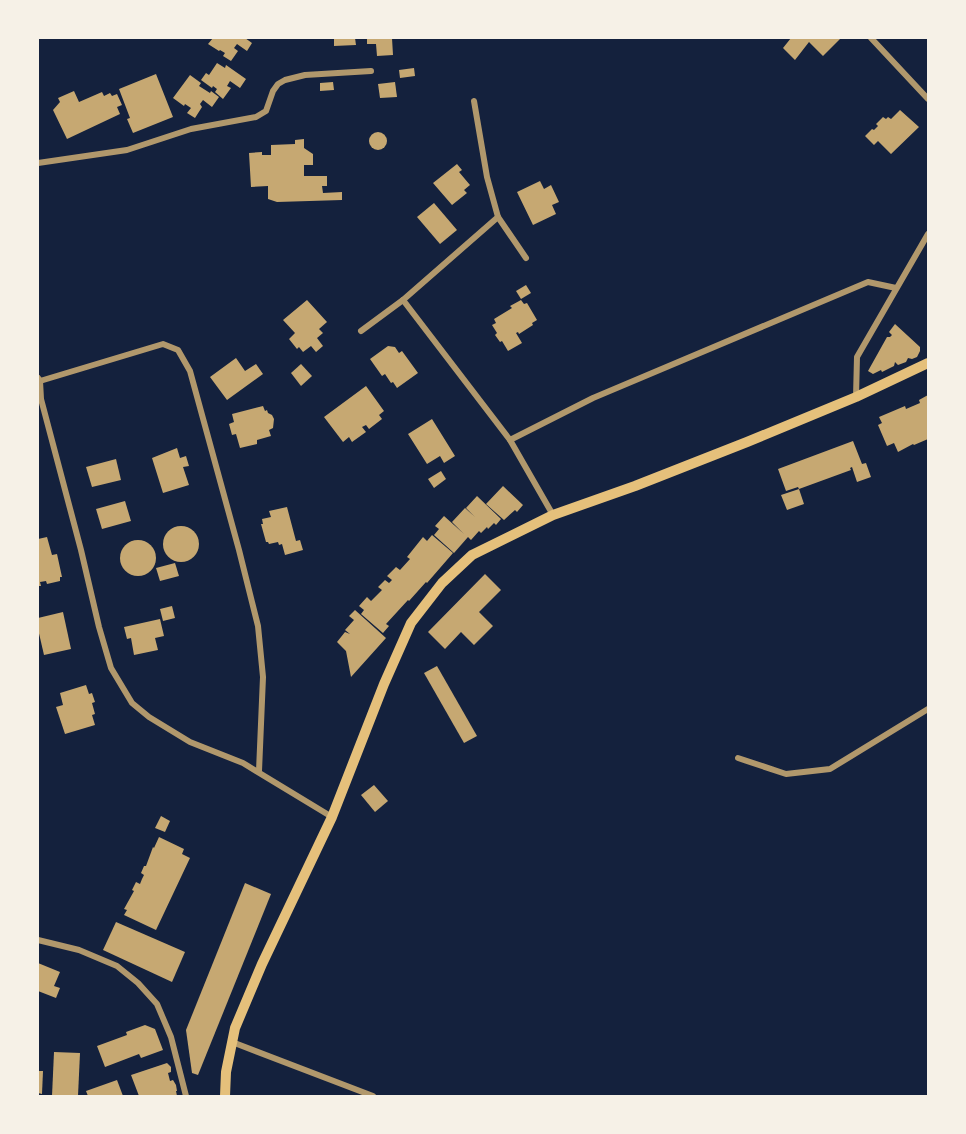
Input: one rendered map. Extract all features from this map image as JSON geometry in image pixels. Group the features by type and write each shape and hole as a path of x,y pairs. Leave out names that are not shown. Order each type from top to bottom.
{"main road":[{"path":"225,1096 225,1072 235,1028 262,964 332,817 411,623 442,583 472,555 553,515 736,447 856,397 928,363"}],"street":[{"path":"871,38 928,99"},
{"path":"38,162 127,150 192,129 256,117 266,111 273,91 285,80 305,75 371,71"},
{"path":"474,101 487,177 498,217 526,258"},
{"path":"361,331 403,300 498,217"},
{"path":"856,397 857,357 928,234"},
{"path":"510,440 593,398 868,282 896,288"},
{"path":"403,300 510,440 553,515"},
{"path":"259,771 262,677 258,626 190,371 178,350 163,344 39,379 40,399 81,550 99,627 111,668 132,703 149,717 190,742 259,771 332,817"},
{"path":"738,758 786,774 830,769 928,709"},
{"path":"38,940 79,950 117,966 138,983 157,1004 171,1037 186,1096"},
{"path":"232,1042 373,1096"}],"building":[{"path":"213,38 245,38 252,43 247,51 237,44 234,48 238,51 231,61 223,56 225,53 208,44"},
{"path":"334,38 355,38 356,45 334,46"},
{"path":"367,38 392,38 393,55 377,56 376,44 367,44"},
{"path":"791,38 840,39 823,56 809,42 795,60 783,48"},
{"path":"217,63 225,68 226,65 246,79 240,88 230,81 227,86 231,88 223,99 215,92 217,89 201,80 206,73 209,75"},
{"path":"414,68 415,76 400,78 399,70"},
{"path":"156,74 173,117 133,133 119,89"},
{"path":"190,75 201,83 199,86 219,97 212,107 203,100 200,104 202,107 195,118 187,113 191,108 173,98"},
{"path":"333,82 334,90 320,91 320,83"},
{"path":"395,82 397,97 380,98 378,84"},
{"path":"74,91 79,102 102,92 104,96 110,93 112,96 117,94 122,105 117,107 120,114 67,139 53,110 60,102 58,98"},
{"path":"900,110 919,127 891,154 878,141 874,145 865,136 878,126 876,124 883,117 891,119"},
{"path":"378,132 384,135 387,141 384,147 378,150 372,147 369,141 372,135"},
{"path":"304,139 304,148 313,154 313,165 304,165 304,176 327,176 327,186 322,186 323,193 342,192 342,200 277,202 268,199 268,186 251,187 249,153 262,152 262,155 271,155 271,145 295,144 295,140"},
{"path":"457,164 462,170 459,172 470,185 464,190 467,193 452,205 433,183"},
{"path":"540,181 544,189 551,185 559,202 552,205 556,214 533,225 517,192"},
{"path":"434,203 457,230 440,244 417,217"},
{"path":"526,285 531,293 521,299 516,291"},
{"path":"307,300 327,322 319,329 323,333 317,338 323,346 316,352 311,346 303,352 299,347 297,349 289,339 295,333 283,320"},
{"path":"521,300 524,304 527,303 537,320 519,334 516,333 522,343 508,351 495,335 497,333 492,325 496,323 494,319"},
{"path":"895,324 920,347 920,351 917,357 908,358 906,362 898,365 895,362 894,366 873,374 868,371 887,337 892,335 889,332"},
{"path":"388,346 395,347 399,353 402,351 418,373 397,388 385,374 382,376 370,359"},
{"path":"236,358 245,371 256,364 263,374 227,400 210,377"},
{"path":"301,364 312,376 301,386 291,373"},
{"path":"366,386 384,411 379,415 382,419 369,429 366,425 362,427 366,432 352,442 349,437 343,442 324,417"},
{"path":"928,395 928,439 898,452 894,443 887,446 878,425 882,423 879,417 905,406 906,409 920,403 919,400"},
{"path":"263,406 274,419 273,428 269,430 271,436 257,440 257,444 240,448 236,434 232,435 229,424 234,422 232,414"},
{"path":"432,419 455,456 444,463 440,456 427,464 408,434"},
{"path":"853,441 862,464 866,463 871,477 857,482 852,467 851,470 799,489 798,487 786,491 778,469"},
{"path":"177,448 180,458 186,456 189,466 183,467 189,485 163,493 152,458"},
{"path":"116,459 121,480 92,487 86,467"},
{"path":"441,471 446,479 434,488 428,479"},
{"path":"503,486 523,505 504,520 486,504"},
{"path":"799,489 804,504 787,510 781,495"},
{"path":"477,496 501,519 496,525 494,523 481,533 479,531 471,540 468,537 454,553 434,535 439,529 435,526 444,516 464,534 452,522 465,508 475,517 466,508"},
{"path":"125,501 131,521 102,529 96,509"},
{"path":"287,507 296,541 300,540 303,550 285,555 282,544 266,542 261,524 263,524 262,519 271,517 269,511"},
{"path":"181,526 194,531 199,544 194,557 181,562 168,557 163,544 168,531"},
{"path":"432,535 453,553 386,624 389,626 383,633 361,614 364,610 359,606 367,597 371,601 382,590 378,587 385,580 389,583 392,580 387,576 396,567 400,570 410,559 407,557 423,537 427,541"},
{"path":"47,537 52,555 57,554 62,577 60,581 47,584 46,581 40,582 41,586 38,586 38,539"},
{"path":"138,540 151,545 156,558 151,571 138,576 125,571 120,558 125,545"},
{"path":"175,563 179,576 160,581 156,568"},
{"path":"485,574 501,590 479,612 493,626 474,645 461,632 445,649 428,632"},
{"path":"172,606 175,618 163,621 160,609"},
{"path":"355,610 386,638 351,677 346,651 337,642 345,632 350,634 345,630 354,620 349,616"},
{"path":"63,612 71,649 44,655 38,618"},
{"path":"160,619 164,636 155,638 158,650 134,655 131,638 127,639 124,627"},
{"path":"437,666 477,736 464,743 424,673"},
{"path":"86,685 95,702 92,703 95,714 92,715 95,725 65,734 56,707 63,705 60,693"},
{"path":"374,785 388,801 375,812 361,795"},
{"path":"161,816 170,821 165,832 155,828"},
{"path":"159,837 184,849 182,854 190,858 156,930 124,915 127,910 124,909 134,891 132,890 136,882 140,884 144,875 141,873"},
{"path":"245,883 271,894 198,1075 192,1073 186,1030"},
{"path":"116,922 185,952 172,982 103,950"},
{"path":"38,963 60,972 54,986 60,988 56,998 38,991"},
{"path":"145,1025 155,1029 163,1050 141,1058 139,1054 105,1067 97,1046 127,1035 126,1032"},
{"path":"54,1052 80,1053 78,1096 52,1096"},
{"path":"167,1063 171,1067 171,1072 168,1073 170,1081 173,1080 176,1085 177,1096 139,1096 131,1075"},
{"path":"38,1071 43,1071 42,1094 38,1093"},
{"path":"117,1080 123,1096 88,1096 86,1091"}]}
